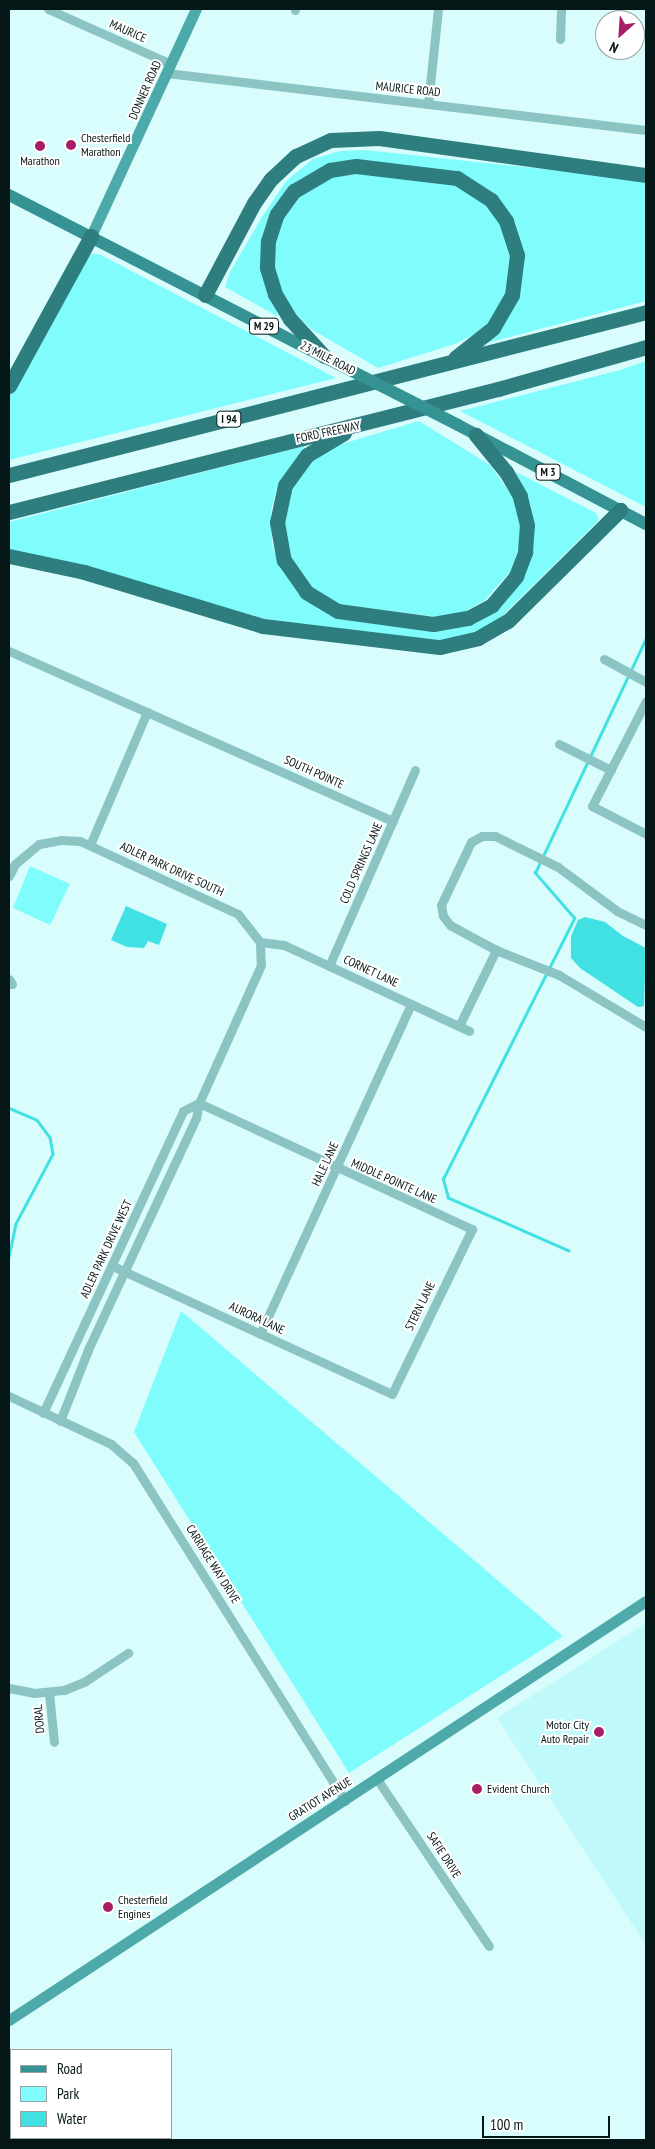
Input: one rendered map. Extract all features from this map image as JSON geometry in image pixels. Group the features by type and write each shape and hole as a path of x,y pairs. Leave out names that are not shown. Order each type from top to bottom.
{"highway":[{"path":"205,295 271,179 296,156 331,140 379,138 646,175"},
{"path":"324,356 290,319 275,294 267,254 272,228 285,202 305,183 330,170 371,166 443,175 470,184 491,200 511,231 518,265 508,308 494,328 450,363"},
{"path":"9,386 91,236"},
{"name":"I 94","path":"9,474 646,312"},
{"name":"FORD FREEWAY","path":"9,512 357,426 646,347"},
{"path":"357,426 315,449 291,474 278,510 280,547 298,582 328,606 349,614 426,623 457,621 492,605 516,576 525,552 527,526 520,496 506,472 476,435"},
{"path":"9,556 84,572 263,626 416,645 447,646 478,638 508,621 620,510"}],"main road":[{"name":"DONNER ROAD","path":"91,236 196,9"},
{"name":"23 MILE ROAD","path":"9,194 646,524"},
{"name":"GRATIOT AVENUE","path":"9,2020 646,1602"}],"street":[{"name":"MAURICE","path":"48,9 169,68"},
{"path":"428,104 438,9"},
{"path":"560,38 561,9"},
{"name":"MAURICE ROAD","path":"169,68 428,104 646,130"},
{"name":"SOUTH POINTE","path":"9,650 393,822"},
{"path":"604,659 646,682"},
{"path":"646,702 592,806 646,834"},
{"path":"90,845 147,712"},
{"path":"559,744 611,770"},
{"name":"COLD SPRINGS LANE","path":"329,966 415,770"},
{"path":"646,925 617,911 558,867 495,836 482,836 471,842 442,904 443,916 450,925 496,950 559,974 646,1027"},
{"name":"ADLER PARK DRIVE SOUTH","path":"9,876 14,864 39,844 61,840 90,845 238,914 260,942"},
{"name":"CORNET LANE","path":"260,942 284,945 469,1030"},
{"name":"ADLER PARK DRIVE WEST","path":"60,1421 124,1271 196,1118 199,1103 256,980 261,964 260,942"},
{"path":"459,1026 496,950"},
{"name":"HALE LANE","path":"260,1334 411,1004"},
{"name":"ADLER PARK DRIVE WEST","path":"43,1414 183,1112 199,1103"},
{"name":"MIDDLE POINTE LANE","path":"199,1103 337,1169 472,1230"},
{"name":"STERN LANE","path":"392,1394 472,1230"},
{"name":"AURORA LANE","path":"113,1266 392,1394"},
{"name":"CARRIAGE WAY DRIVE","path":"9,1396 43,1414 111,1444 133,1463 345,1801"},
{"path":"9,1688 50,1693 84,1682 128,1653"},
{"name":"DORAL","path":"50,1693 54,1742"},
{"name":"SAFIE DRIVE","path":"377,1779 489,1946"}],"shaded area":[{"path":"646,1623 646,1945 497,1718"}],"green space":[{"path":"365,150 646,180 646,301 483,344 521,269 481,186 332,165 271,219 277,316 225,287 230,272 262,217 286,181 313,159 340,151"},
{"path":"353,172 454,183 477,196 500,222 510,251 508,290 492,319 475,334 455,344 378,368 311,329 293,311 280,289 274,267 274,244 285,214 299,196 330,176"},
{"path":"88,254 99,254 336,378 9,460 9,397 32,361"},
{"path":"646,361 646,507 460,411 620,370"},
{"path":"419,421 490,465 514,499 521,522 519,547 510,572 484,601 462,613 437,617 339,604 327,598 307,583 288,552 284,527 291,490 311,459 332,447"},
{"path":"305,446 277,487 271,511 272,544 279,565 298,593 318,609 339,618 445,630 468,625 496,608 518,584 534,540 530,503 516,472 596,513 599,520 493,625 449,641 285,624 9,551 9,522"},
{"path":"30,866 70,884 50,925 13,908"},
{"path":"181,1311 563,1636 349,1773 134,1432"}],"water":[{"path":"126,906 167,924 159,945 148,941 144,948 127,947 111,940"},
{"path":"585,917 605,922 623,936 646,948 644,1006 638,1007 580,968 571,958 571,936 578,920"}],"waterway":[{"path":"569,1251 448,1198 443,1179 574,918 535,873 646,638"},
{"path":"9,1108 37,1120 50,1137 53,1154 16,1224 9,1257"}],"place":[{"name":"Chesterfield Marathon","path":"71,145"},
{"name":"Marathon","path":"40,146"},
{"name":"Motor City Auto Repair","path":"599,1732"},
{"name":"Evident Church","path":"477,1789"},
{"name":"Chesterfield Engines","path":"108,1907"}]}
